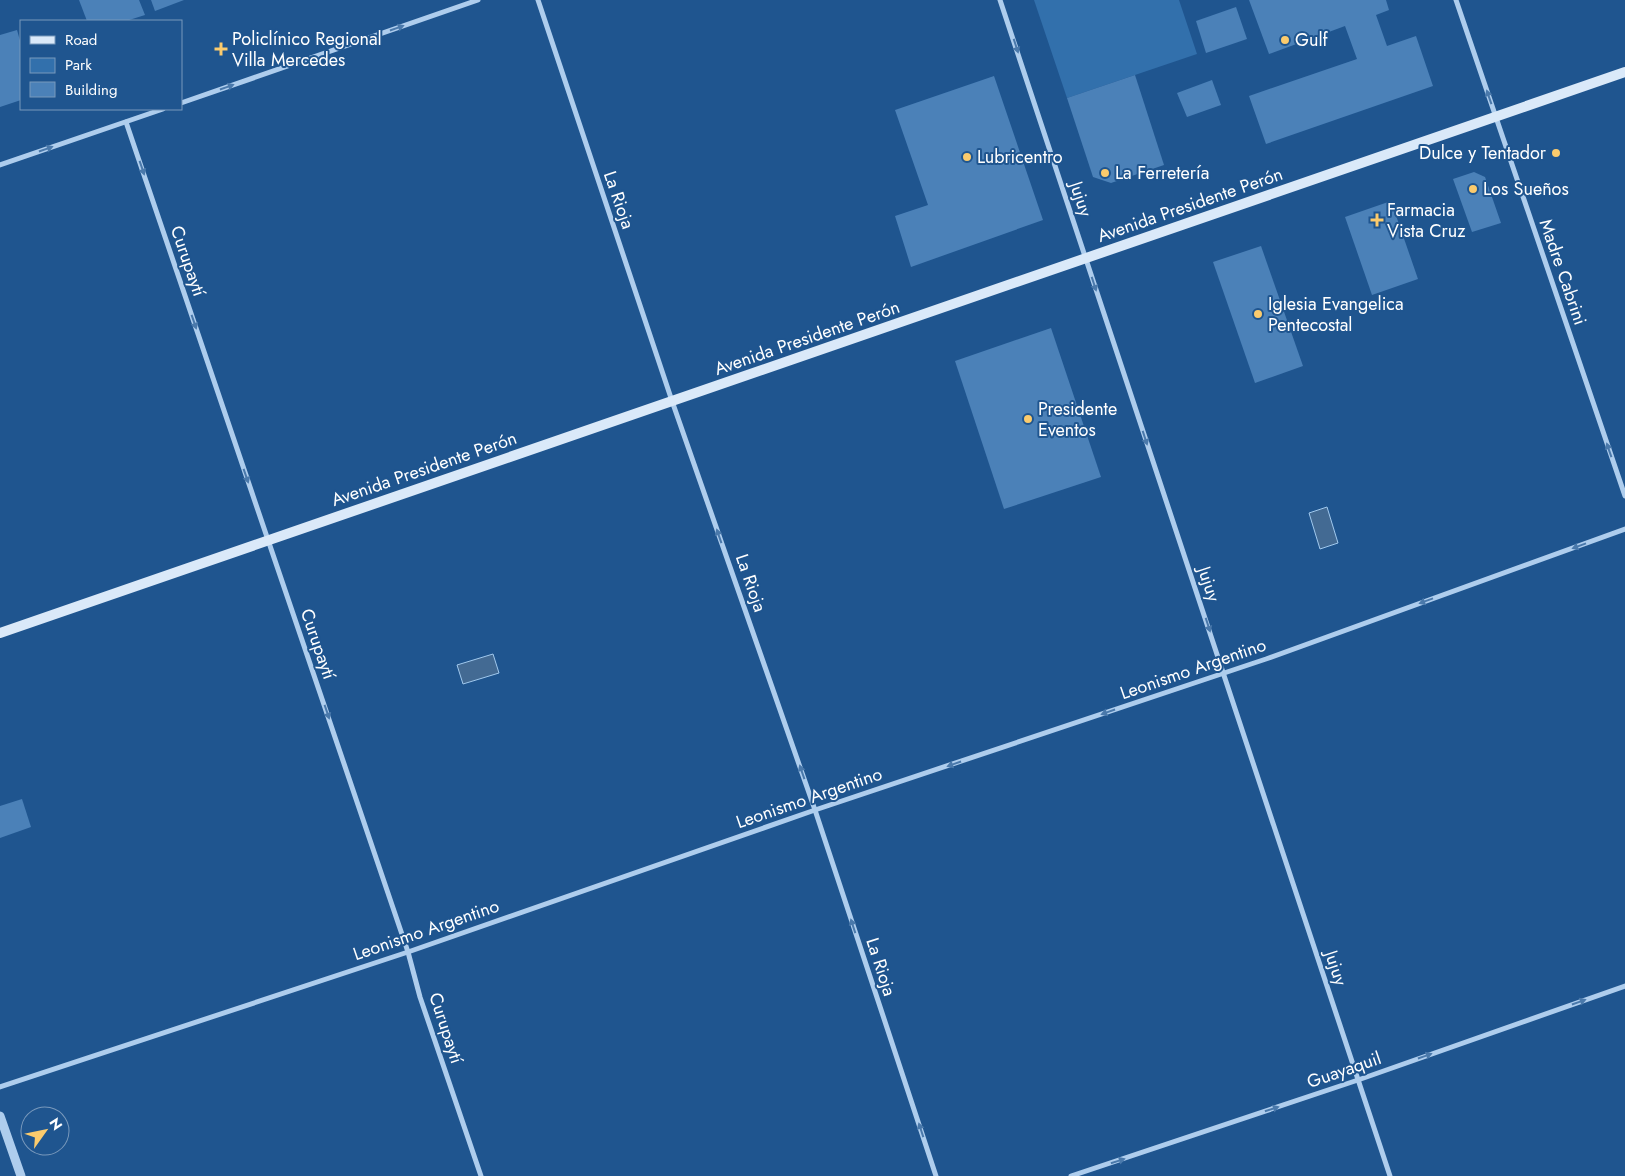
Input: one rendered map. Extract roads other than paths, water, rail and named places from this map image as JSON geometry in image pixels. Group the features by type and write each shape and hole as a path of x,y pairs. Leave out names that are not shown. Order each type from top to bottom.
{"main road":[{"name":"Avenida Presidente Perón","path":"0,633 1625,72"}],"street":[{"path":"182,103 478,0"},
{"name":"La Rioja","path":"538,0 672,401 815,810 936,1176"},
{"name":"Jujuy","path":"1000,0 1390,1176"},
{"name":"Madre Cabrini","path":"1456,0 1625,496"},
{"path":"0,165 160,110"},
{"name":"Curupaytí","path":"126,122 408,952 420,997 481,1176"},
{"name":"Leonismo Argentino","path":"0,1087 408,952 815,810 1224,673 1625,529"},
{"name":"Guayaquil","path":"1071,1176 1358,1080 1625,986"},
{"path":"0,1116 21,1176"}],"place":[{"name":"Gulf","path":"1285,40"},
{"name":"Policlínico Regional Villa Mercedes","path":"221,49"},
{"name":"Dulce y Tentador","path":"1556,153"},
{"name":"Lubricentro","path":"967,157"},
{"name":"La Ferretería","path":"1105,173"},
{"name":"Los Sueños","path":"1473,189"},
{"name":"Farmacia Vista Cruz","path":"1377,220"},
{"name":"Iglesia Evangelica Pentecostal","path":"1258,314"},
{"name":"Presidente Eventos","path":"1028,419"}]}
